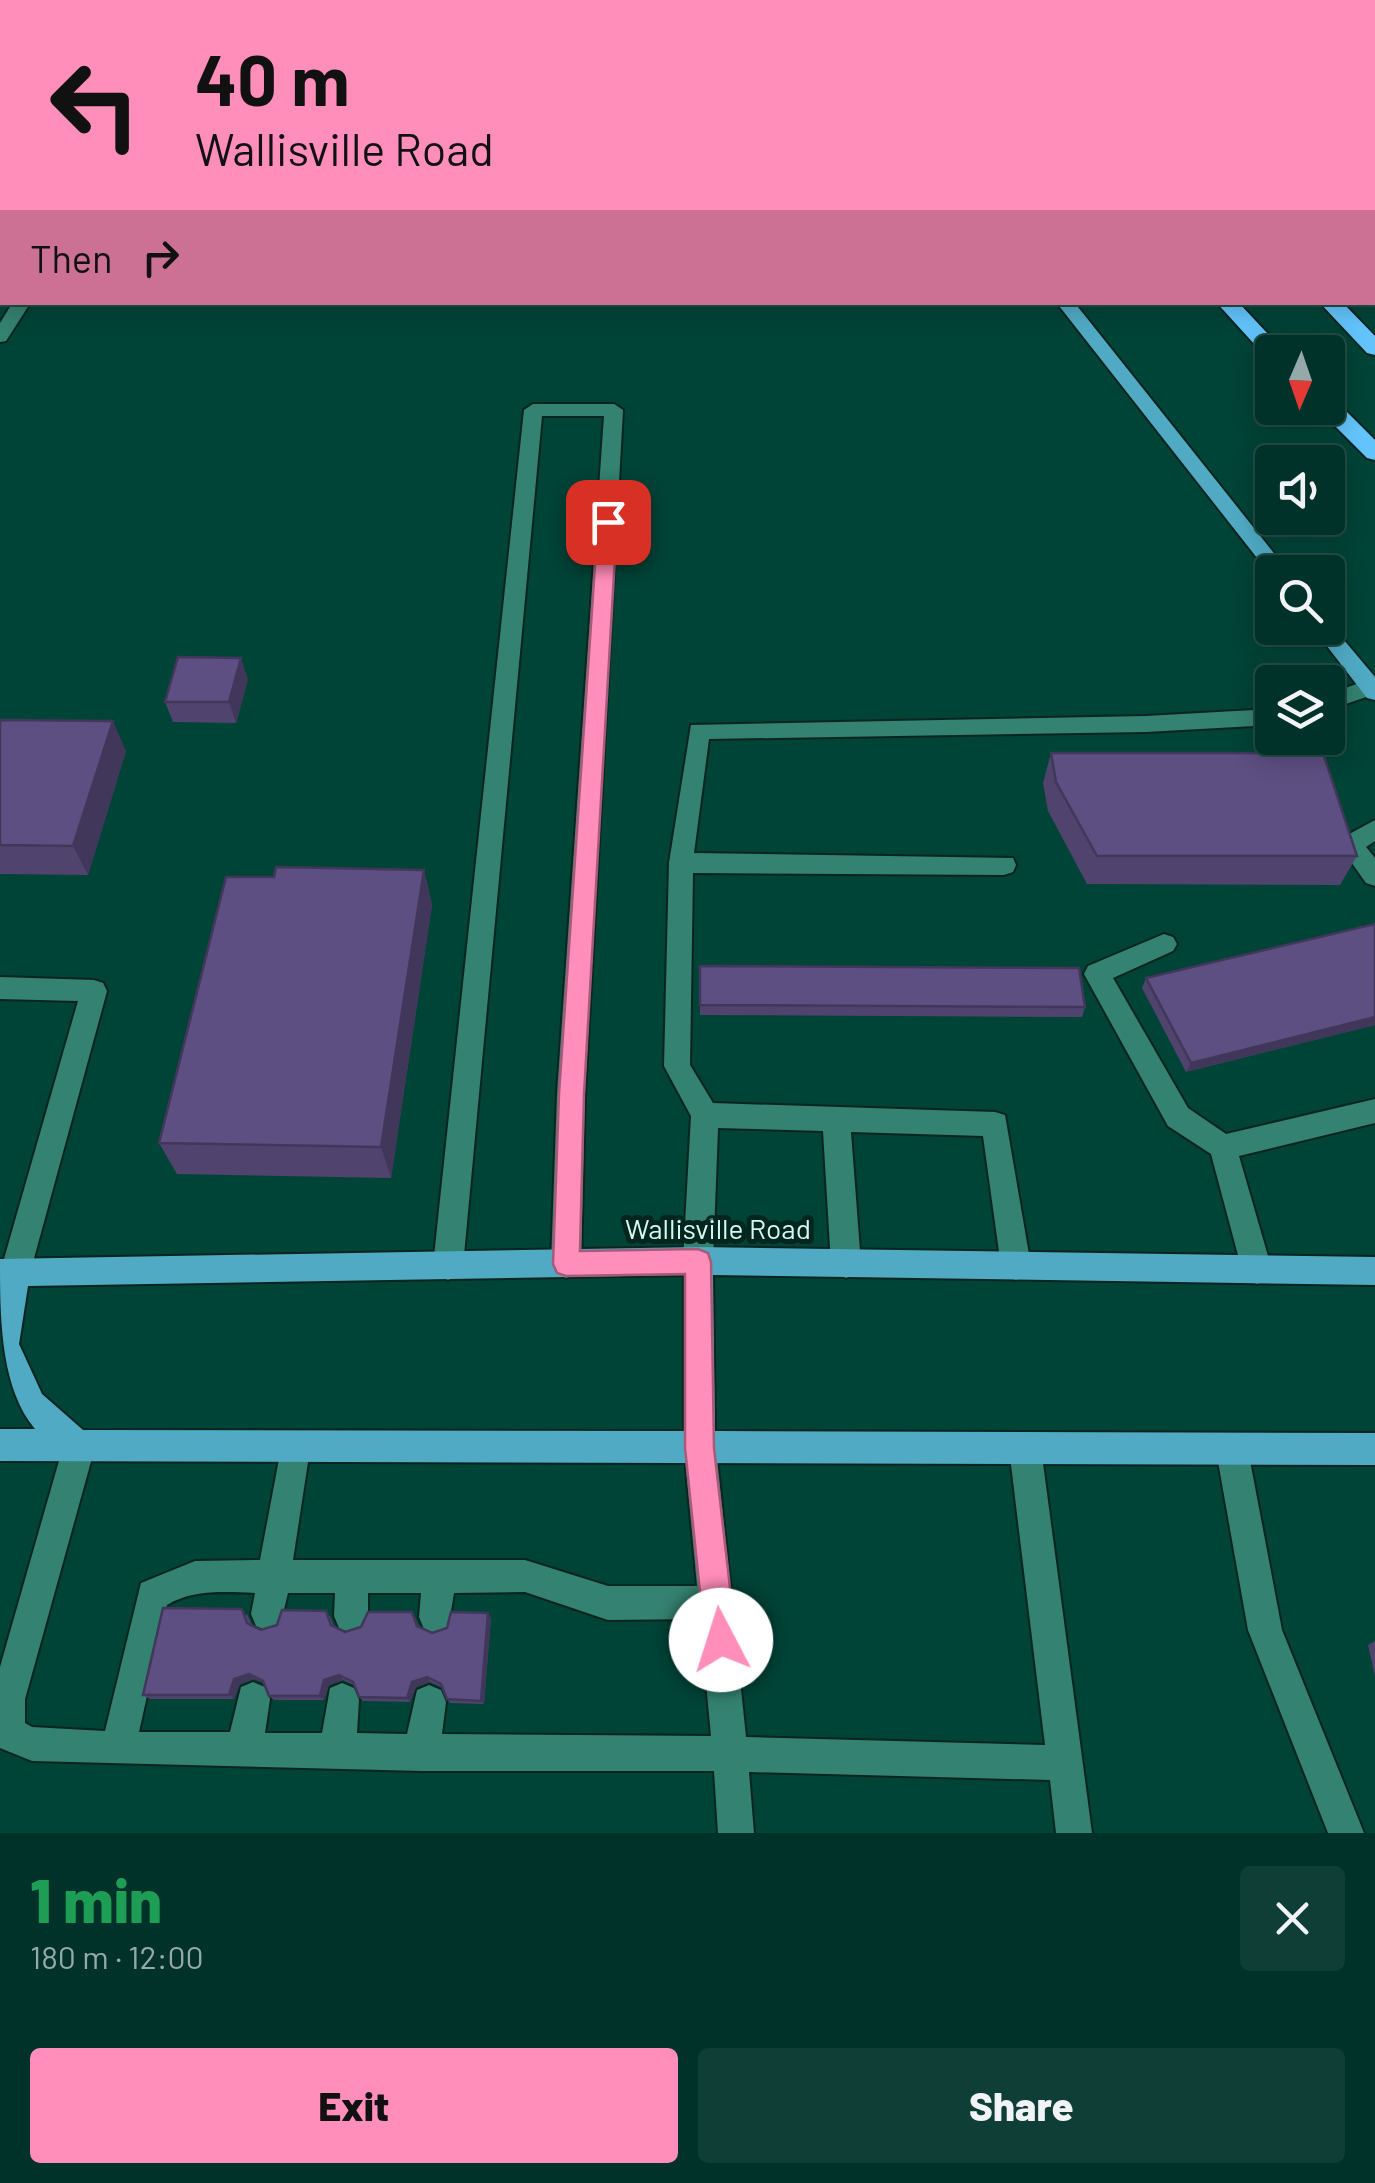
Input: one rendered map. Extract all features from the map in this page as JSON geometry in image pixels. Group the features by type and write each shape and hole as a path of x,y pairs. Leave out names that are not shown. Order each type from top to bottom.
{"highway":[{"path":"1222,305 1250,328"},
{"path":"1229,305 1257,335"},
{"path":"1332,305 1375,348"},
{"path":"1345,423 1375,453"}],"main road":[{"path":"1066,305 1266,555"},
{"path":"1338,645 1373,689"},
{"path":"698,1262 700,1448"},
{"name":"Wallisville Road","path":"8,1273 698,1262 1375,1271"},
{"path":"8,1273 4,1344 31,1405 79,1446"},
{"path":"0,1446 1375,1449"}],"lane":[{"path":"0,336 20,305"},
{"path":"448,1266 533,410 614,410 572,1094 566,1264"},
{"path":"1345,697 1373,689"},
{"path":"698,1262 704,1115 677,1066 681,863 699,731 1146,724 1255,718"},
{"path":"1375,829 1351,844 1375,876"},
{"path":"681,863 1004,865"},
{"path":"1164,944 1097,974 1178,1117 1223,1147 1257,1270"},
{"path":"0,988 94,992 8,1273"},
{"path":"1223,1147 1375,1110"},
{"path":"704,1115 995,1124 1016,1266"},
{"path":"836,1120 846,1264"},
{"path":"79,1446 6,1716 11,1735 32,1744 422,1754 730,1754 1065,1764"},
{"path":"700,1448 718,1602 736,1833"},
{"path":"1025,1448 1074,1833"},
{"path":"268,1614 294,1449"},
{"path":"1232,1450 1266,1630 1346,1833"},
{"path":"436,1617 438,1576"},
{"path":"118,1749 152,1595 186,1578 524,1576 608,1602 718,1602"},
{"path":"351,1616 352,1577"},
{"path":"245,1751 254,1700"},
{"path":"338,1752 342,1700"},
{"path":"422,1754 429,1702"}],"building":[{"path":"178,657 241,658 229,702 165,702"},
{"path":"0,720 113,721 73,846 0,845"},
{"path":"1051,753 1324,755 1357,856 1097,856 1056,782"},
{"path":"276,867 424,870 381,1147 159,1143 226,877 274,877"},
{"path":"1375,924 1375,1017 1191,1063 1146,978"},
{"path":"700,966 1079,968 1085,1007 700,1005"},
{"path":"163,1608 242,1609 247,1623 261,1630 277,1625 282,1610 326,1611 331,1625 345,1632 361,1627 368,1612 412,1612 417,1626 432,1633 447,1628 451,1612 488,1613 481,1701 447,1699 441,1684 427,1677 412,1682 407,1698 359,1697 353,1682 339,1675 324,1680 320,1696 269,1696 263,1681 249,1674 234,1679 229,1695 143,1695"}],"route":[{"path":"608,522 572,1094 566,1264 698,1262 700,1448 721,1640"}]}
